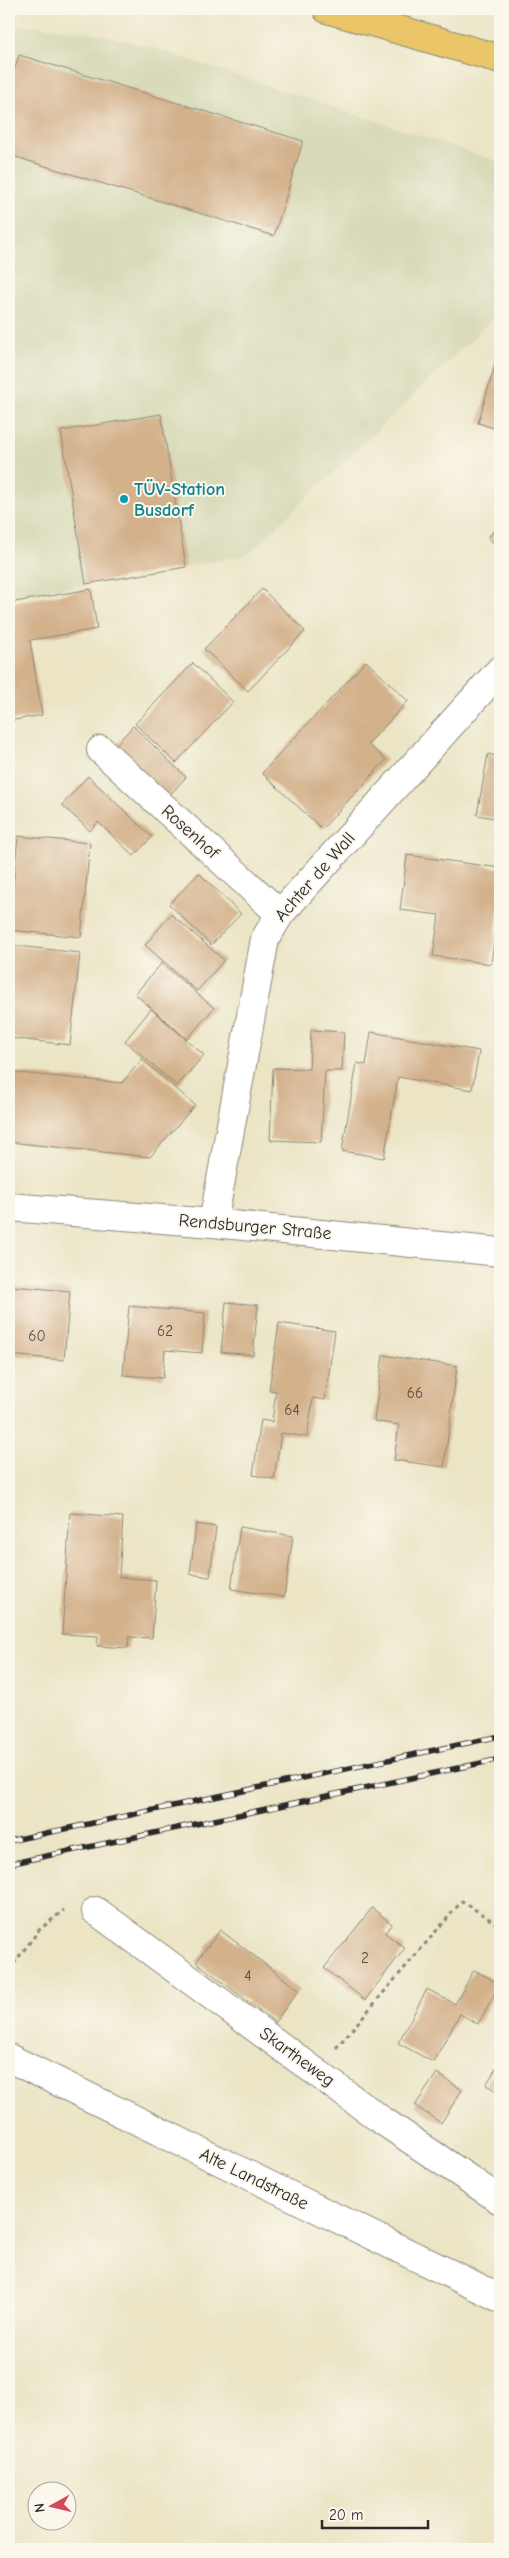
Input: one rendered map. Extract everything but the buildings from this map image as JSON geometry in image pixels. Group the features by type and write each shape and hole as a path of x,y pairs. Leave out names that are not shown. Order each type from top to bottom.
{"main road":[{"path":"327,9 500,59"}],"street":[{"name":"Achter de Wall","path":"212,1223 266,939 280,914 500,670"},
{"name":"Rosenhof","path":"101,750 280,914"},
{"name":"Rendsburger Straße","path":"9,1207 212,1223 500,1252"},
{"name":"Skartheweg","path":"96,1911 380,2119 500,2200"},
{"name":"Alte Landstraße","path":"9,2058 500,2298"}],"path":[{"path":"316,2071 462,1901 500,1926"},
{"path":"9,1970 38,1930 62,1910 96,1911"}],"shaded area":[{"path":"28,25 94,33 159,50 500,162 500,312 247,555 9,596 9,28"}],"railway":[{"path":"9,1841 500,1736"},
{"path":"9,1864 500,1759"}],"place":[{"name":"TÜV-Station Busdorf","path":"124,499"}]}
